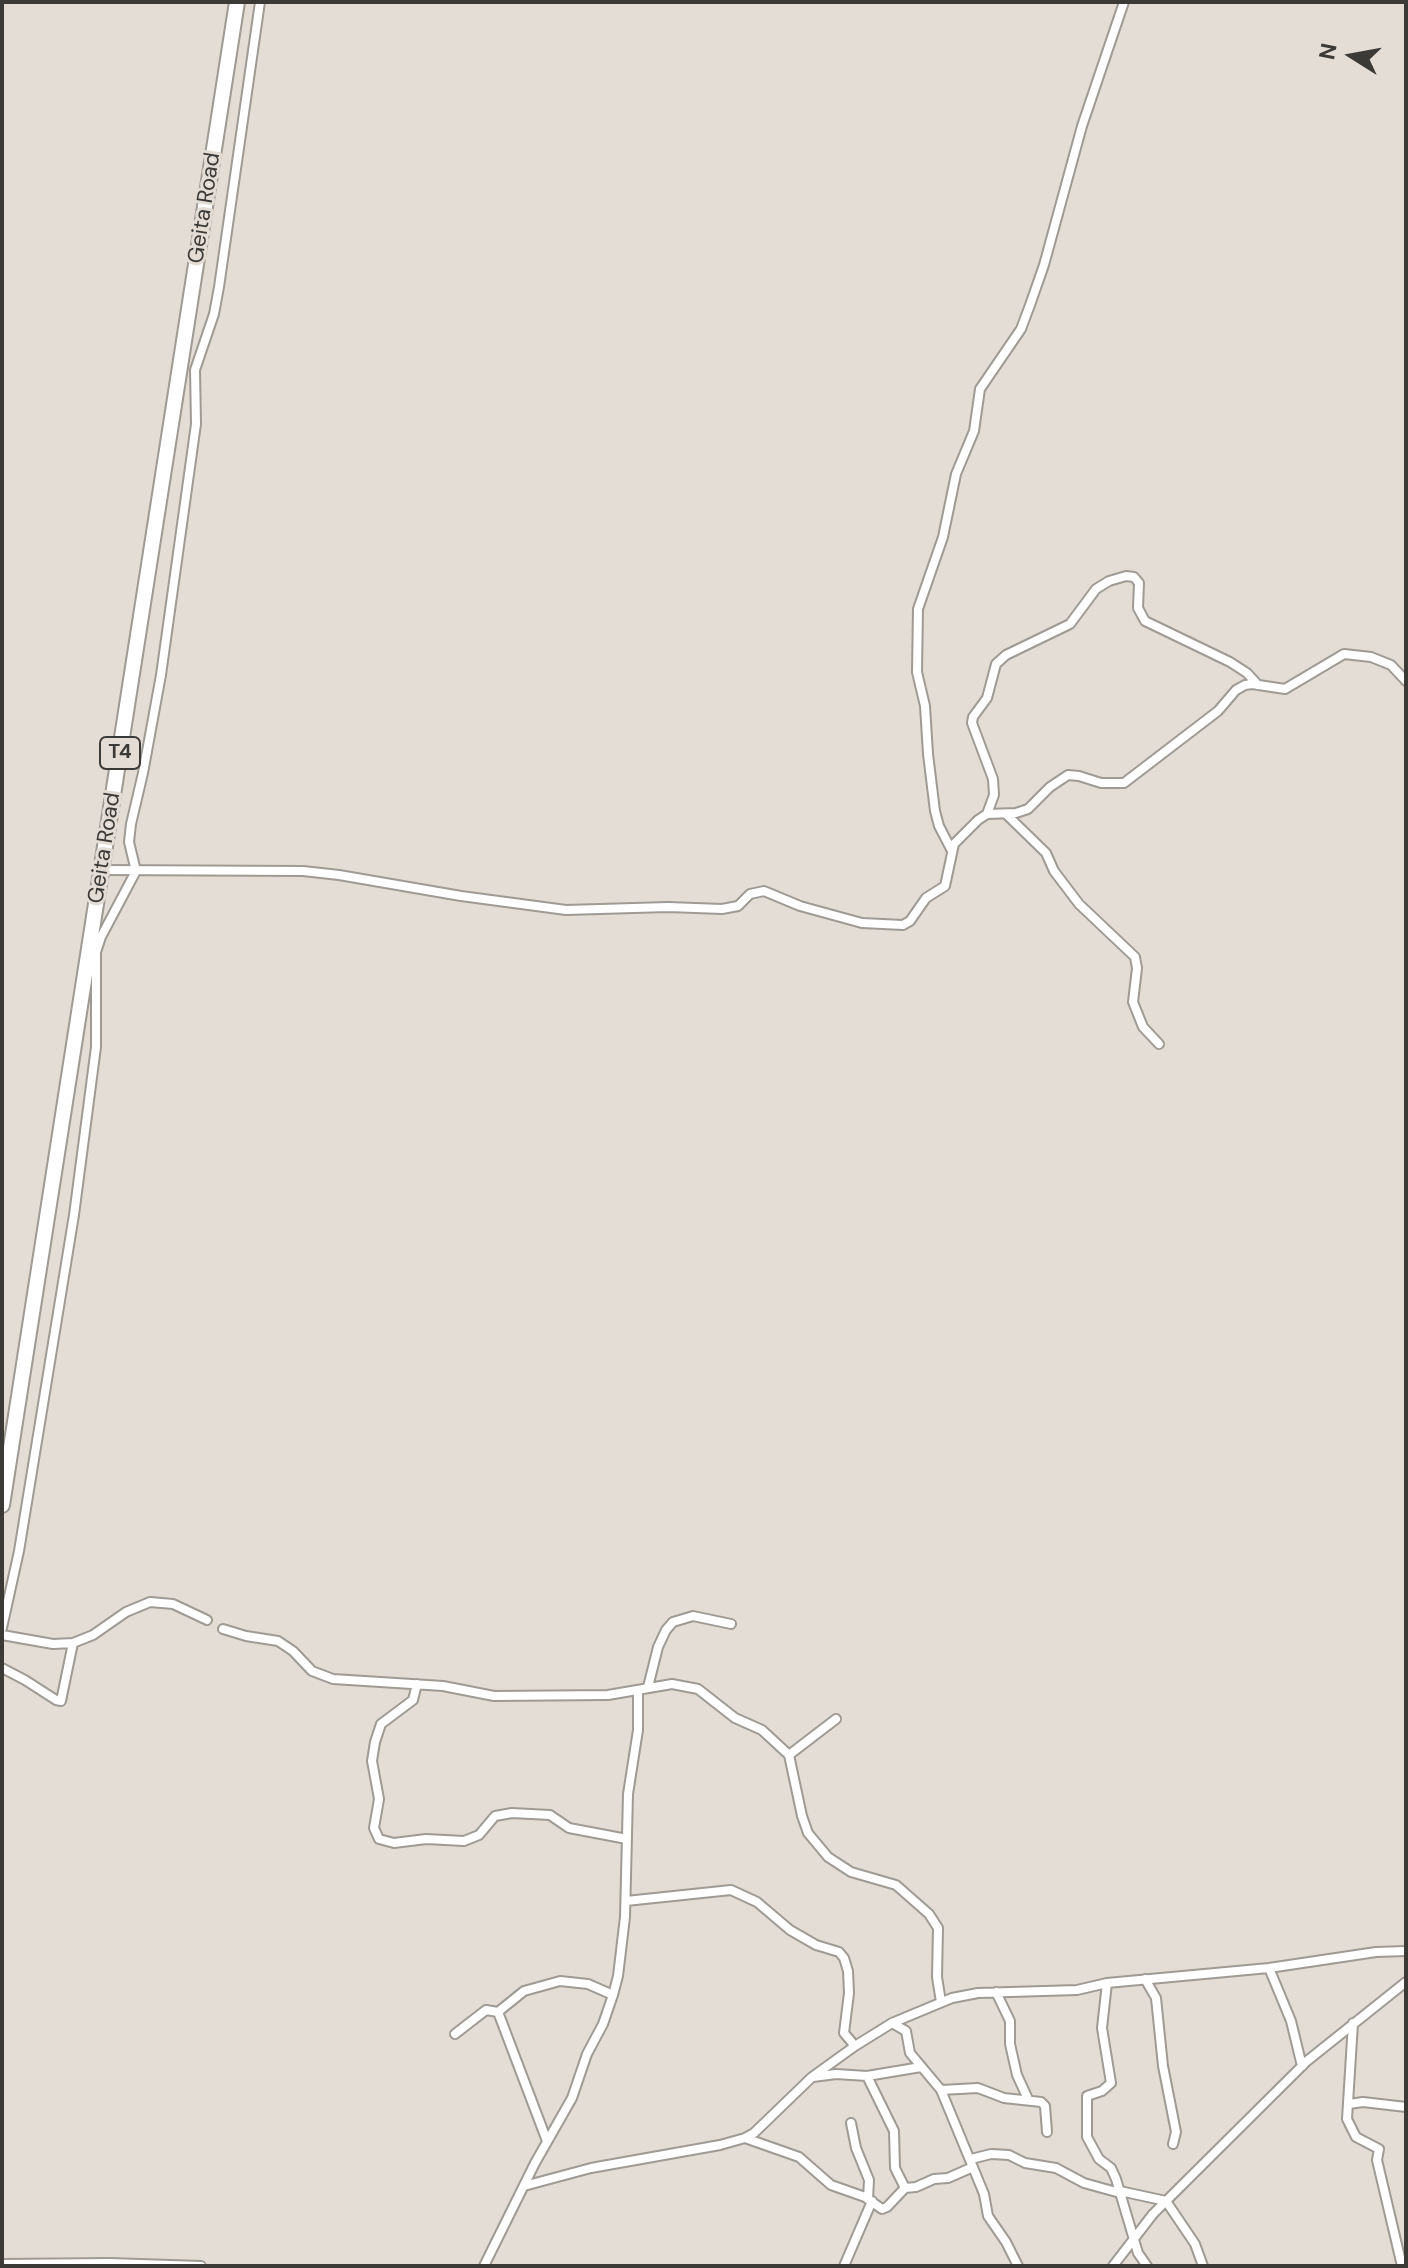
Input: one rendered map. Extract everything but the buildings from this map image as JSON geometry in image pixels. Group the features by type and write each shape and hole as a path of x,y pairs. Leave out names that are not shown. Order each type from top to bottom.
{"highway":[{"name":"Geita Road","path":"2,1505 237,2"}],"street":[{"path":"2,1628 19,1551 74,1215 96,1047 96,952 136,871 129,842 131,824 161,675 196,424 195,370 216,300 260,2"},
{"path":"952,851 935,811 925,706 917,672 918,609 943,537 956,474 974,431 980,389 1021,329 1030,305 1082,126 1124,2"},
{"path":"101,870 327,873 497,902 566,910 722,909 738,906 750,894 764,891 830,915 862,923 895,926 910,921 926,898 945,886 958,838 987,814 994,795 993,779 972,723 987,698 992,672 1001,659 1070,624 1096,589 1109,581 1134,577 1139,583 1138,608 1145,621 1230,662 1258,685"},
{"path":"987,814 1028,809 1050,787 1068,775 1101,783 1124,783 1218,711 1236,690 1245,685 1285,689 1344,654 1371,657 1391,665 1406,681"},
{"path":"1006,814 1046,853 1062,884 1079,904 1135,957 1137,968 1133,1002 1143,1027 1159,1044"},
{"path":"2,1635 53,1644 73,1643 93,1635 126,1612 150,1602 173,1604 207,1620"},
{"path":"648,1687 658,1647 673,1622 693,1616 731,1624"},
{"path":"223,1629 278,1641 293,1651 312,1671 346,1680 443,1686 494,1696 558,1697 672,1684 698,1689 735,1718 762,1730 789,1755 802,1816 808,1833 818,1847 845,1870 896,1885 907,1892 936,1924 941,2002"},
{"path":"2,1668 61,1701 73,1643"},
{"path":"417,1684 413,1700 381,1724 375,1742 372,1761 379,1799 374,1828 379,1839 394,1843 426,1839 464,1841 479,1835 495,1816 512,1813 550,1815 569,1828 627,1839"},
{"path":"484,2266 572,2098 613,1995 626,1901 628,1794 640,1710 638,1690"},
{"path":"789,1755 836,1719"},
{"path":"626,1901 731,1890 757,1902 790,1930 816,1945 839,1952 848,1971 849,1993 844,2033 855,2046"},
{"path":"524,2186 591,2168 745,2138 812,2077 855,2046 892,2023 969,1994 1063,1991 1107,1983 1406,1951"},
{"path":"1269,1968 1291,2021 1302,2066"},
{"path":"1145,1979 1156,1998 1163,2066 1176,2132 1173,2144"},
{"path":"455,2034 486,2010 498,2012 524,1991 560,1981 577,1981 613,1995"},
{"path":"1113,2266 1166,2201 1302,2066 1406,1982"},
{"path":"1107,1983 1102,2028 1111,2083 1102,2091 1087,2096 1086,2130 1099,2159 1111,2168 1138,2253 1147,2266"},
{"path":"996,1992 1010,2021 1010,2044 1017,2075 1028,2099"},
{"path":"498,2012 547,2141"},
{"path":"892,2023 907,2033 910,2053 941,2090 984,2194 988,2216 1018,2266"},
{"path":"1353,2023 1347,2119 1356,2137 1379,2149 1377,2160 1402,2266"},
{"path":"812,2077 848,2073 867,2076 921,2067"},
{"path":"867,2076 894,2131 895,2168 905,2188"},
{"path":"941,2090 978,2088 1004,2098 1041,2102 1045,2106 1047,2132"},
{"path":"1349,2104 1363,2102 1406,2107"},
{"path":"844,2266 870,2200 869,2180 856,2148 851,2123"},
{"path":"745,2138 799,2157 831,2185 885,2209 905,2188 948,2178 991,2154 1009,2155 1025,2163 1056,2168 1084,2183 1166,2201 1195,2244 1203,2266"},
{"path":"2,2264 201,2266"}]}
